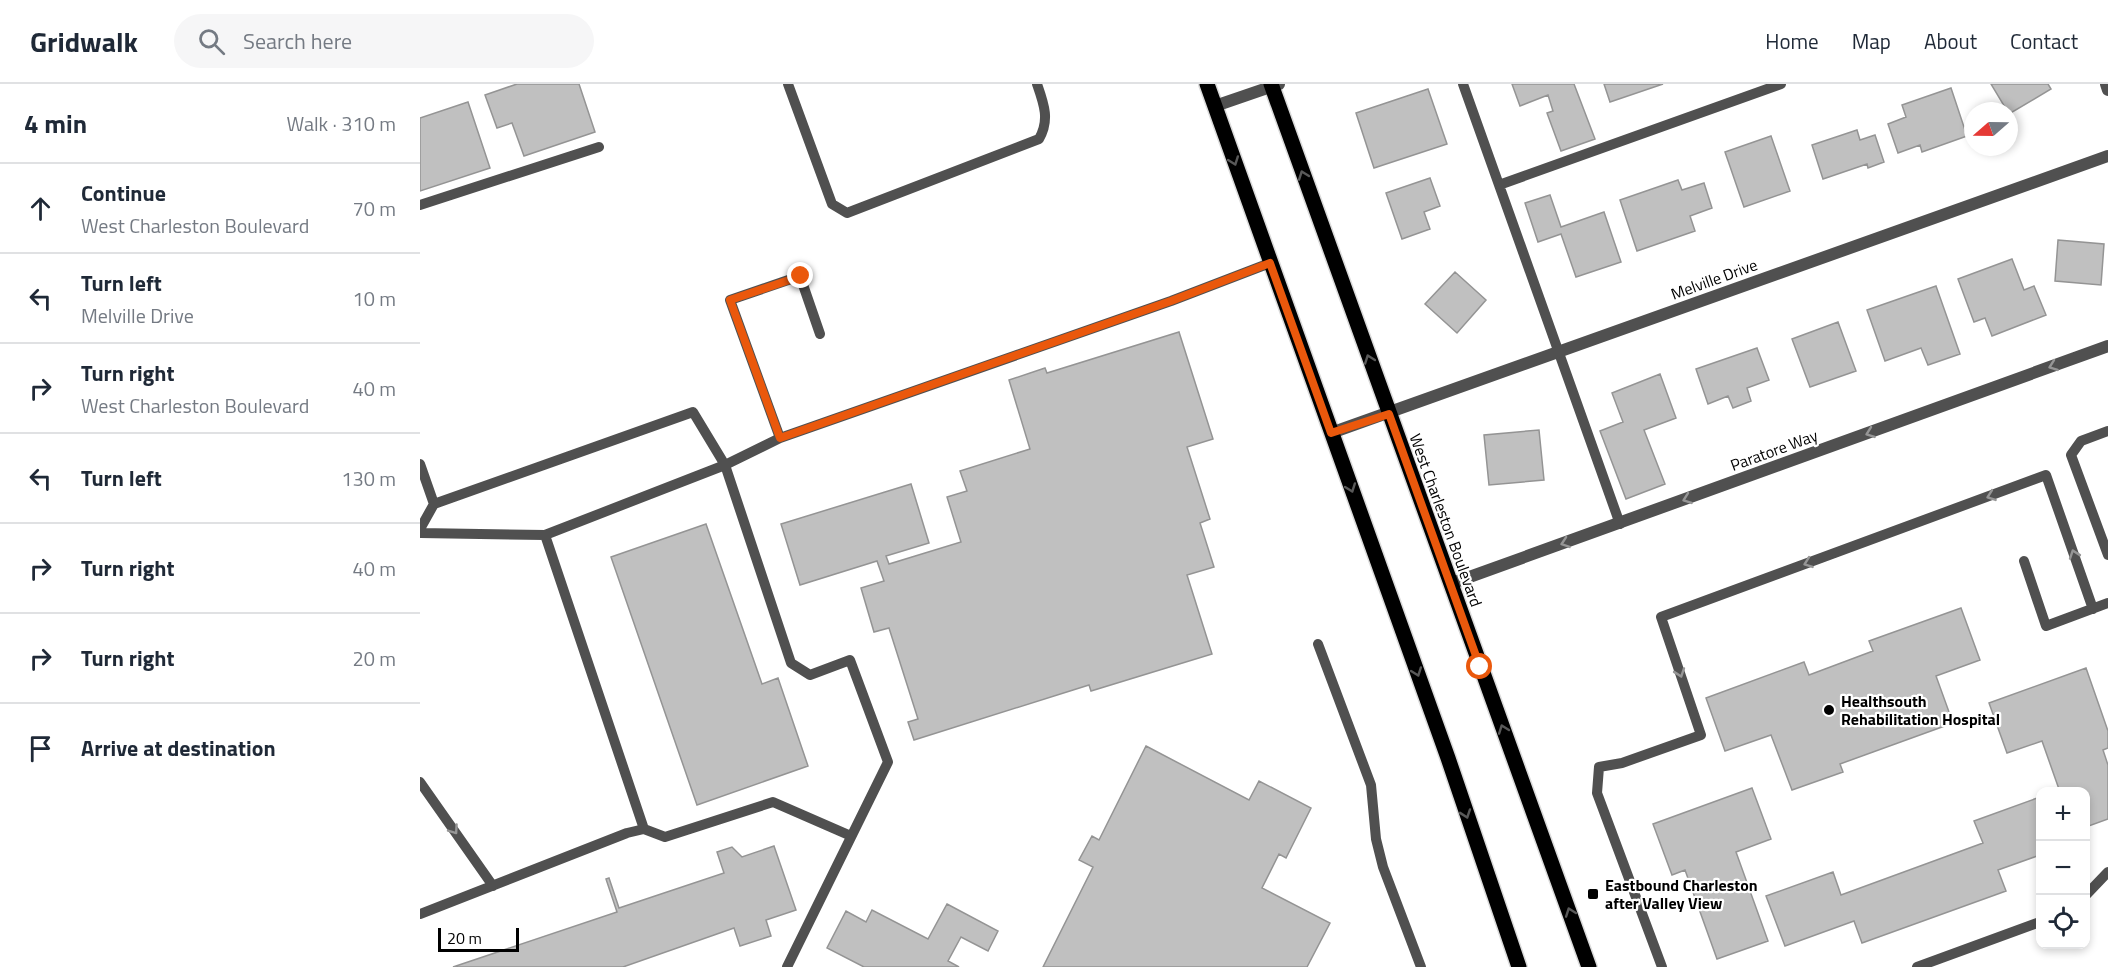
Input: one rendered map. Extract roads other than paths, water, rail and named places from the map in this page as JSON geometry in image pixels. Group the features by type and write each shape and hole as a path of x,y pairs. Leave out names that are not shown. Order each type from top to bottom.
{"main road":[{"path":"1207,84 1448,758 1519,967"},
{"name":"West Charleston Boulevard","path":"1274,85 1389,414 1589,967"}],"street":[{"path":"2106,84 2108,90"},
{"path":"1215,106 1274,85"},
{"name":"Melville Drive","path":"1331,433 2108,156"},
{"name":"Paratore Way","path":"1450,584 2108,346"}],"lane":[{"path":"788,84 832,204 847,213 1039,139 1046,128 1046,108 1037,84"},
{"path":"1463,84 1620,524"},
{"path":"1499,185 1781,84"},
{"path":"420,204 599,147"},
{"path":"787,967 888,762 850,660 810,675 791,663 725,465 693,412 434,504 420,531 545,535 725,465 780,438 1171,301 1270,263"},
{"path":"780,438 730,300 801,276 820,334"},
{"path":"2108,431 2081,441 2071,454 2108,555"},
{"path":"420,464 434,504"},
{"path":"1662,967 1597,793 1599,767 1622,763 1701,735 1661,618 2046,475 2093,609"},
{"path":"545,535 644,830"},
{"path":"2024,561 2046,626 2108,603"},
{"path":"1318,644 1371,785 1376,839 1383,867 1421,967"},
{"path":"420,782 493,885"},
{"path":"420,914 627,833 644,830 665,837 773,802 851,836"},
{"path":"2086,895 2108,872"},
{"path":"1917,967 2036,923"}],"place":[{"name":"Healthsouth Rehabilitation Hospital","path":"1829,710"},
{"name":"Eastbound Charleston after Valley View","path":"1593,894"}]}
